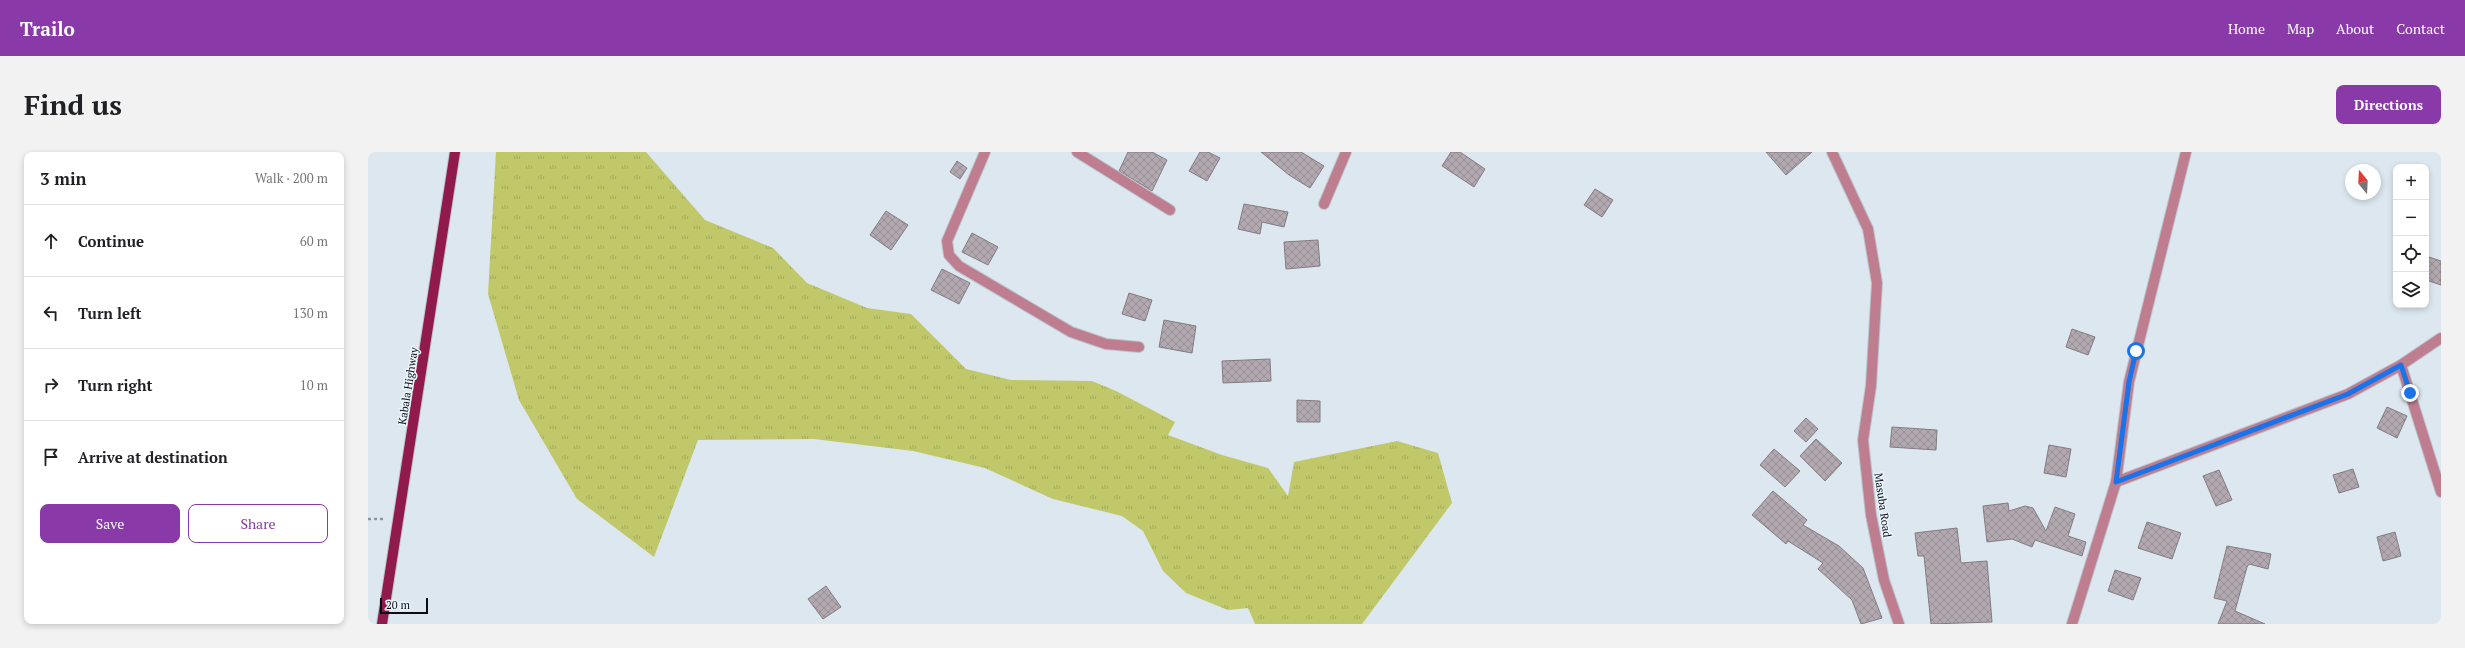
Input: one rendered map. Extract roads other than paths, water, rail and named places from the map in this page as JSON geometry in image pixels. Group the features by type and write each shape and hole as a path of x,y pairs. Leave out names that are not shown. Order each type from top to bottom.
{"main road":[{"name":"Kabala Highway","path":"382,624 455,152"}],"street":[{"path":"985,152 947,241 949,255 960,266 1070,332 1106,344 1139,347"},
{"path":"1077,152 1170,210"},
{"path":"1324,204 1346,152"},
{"name":"Masuba Road","path":"1832,152 1868,229 1877,284 1871,386 1863,440 1871,515 1884,580 1899,624"},
{"path":"2072,624 2116,482 2129,382 2186,152"},
{"path":"2116,482 2348,394 2401,365 2441,338"},
{"path":"2401,365 2441,492"}]}
